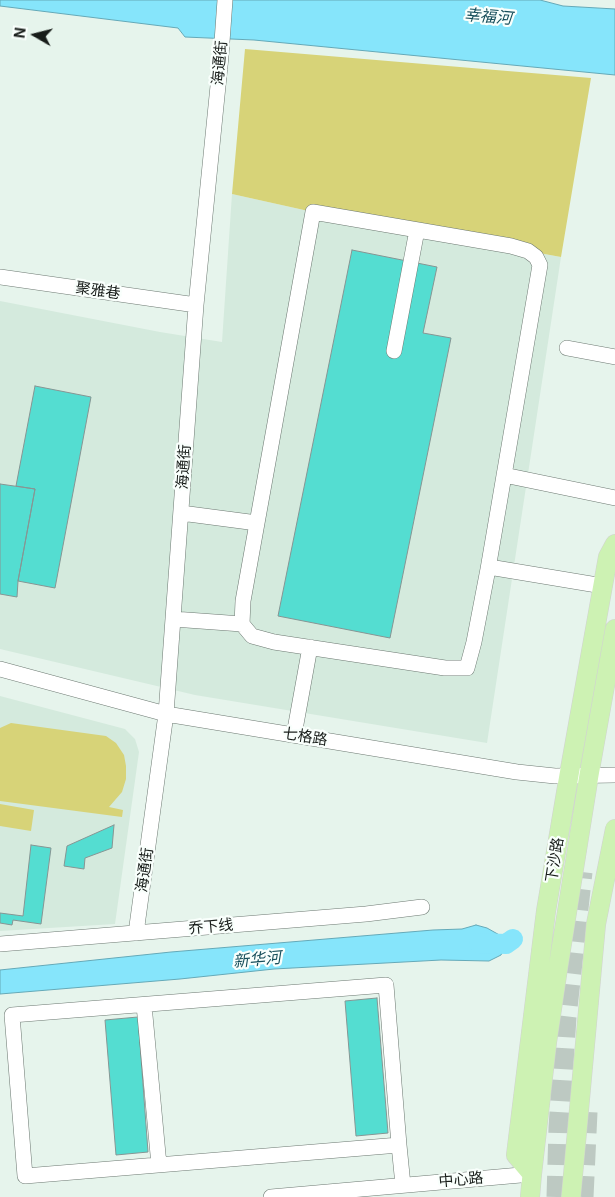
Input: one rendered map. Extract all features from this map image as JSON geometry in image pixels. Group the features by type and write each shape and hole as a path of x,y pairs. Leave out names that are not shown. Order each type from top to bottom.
{"main road":[{"name":"下沙路","path":"532,1174 516,1155 546,911 608,557 615,544"},
{"name":"下沙路","path":"530,1197 547,1042 589,775 615,629"},
{"path":"571,1197 596,924 615,829"}],"street":[{"name":"海通街","path":"136,933 166,714 196,305 225,0"},
{"path":"313,212 511,246 528,251 536,257 540,266 504,475 489,566 467,668 445,668 274,642 252,636 242,624 243,601 313,212"},
{"path":"394,351 417,230"},
{"name":"聚雅巷","path":"0,277 196,305"},
{"path":"567,348 615,357"},
{"path":"504,475 615,498"},
{"path":"181,513 257,523"},
{"path":"489,566 603,586"},
{"path":"173,619 242,624"},
{"path":"294,735 310,647"},
{"name":"七格路","path":"0,669 166,714 517,772 555,776 615,775"},
{"name":"乔下线","path":"0,944 357,915 422,907"},
{"path":"398,1145 25,1176 12,1015 386,985 398,1145 403,1186"},
{"path":"144,1005 159,1165"},
{"name":"中心路","path":"271,1197 403,1186 441,1190 532,1174"}],"shaded area":[{"path":"245,49 591,78 561,257 313,212 232,194"},
{"path":"232,194 313,212 561,257 487,743 195,695 0,649 0,301 222,342"},
{"path":"0,696 125,729 135,739 139,752 115,924 0,931"},
{"path":"11,723 106,736 116,743 124,755 126,779 122,792 109,807 123,810 122,817 0,801 0,728"},
{"path":"0,804 34,810 31,831 0,826"}],"water":[{"name":"幸福河","path":"0,0 540,0 563,6 615,9 615,75 254,40 185,37 178,28 0,6"},
{"path":"476,925 487,928 503,937 506,944 501,955 489,961 441,960 274,969 0,994 0,970 171,952 462,929"}],"building":[{"path":"352,250 437,267 423,333 451,338 390,638 278,616"},
{"path":"35,386 91,397 55,588 18,581 35,489 16,486"},
{"path":"0,484 35,489 18,581 17,597 0,594"},
{"path":"114,825 112,848 85,858 84,869 64,866 67,846"},
{"path":"31,845 51,848 41,924 13,920 12,925 0,923 0,913 23,916"},
{"path":"377,998 388,1133 356,1136 345,1001"},
{"path":"138,1017 148,1152 116,1155 105,1020"}],"waterway":[{"name":"新华河","path":"479,943 506,944 513,939"}],"tunnel":[{"path":"557,1197 566,1017 582,872"},
{"path":"583,1197 587,1112"}]}
